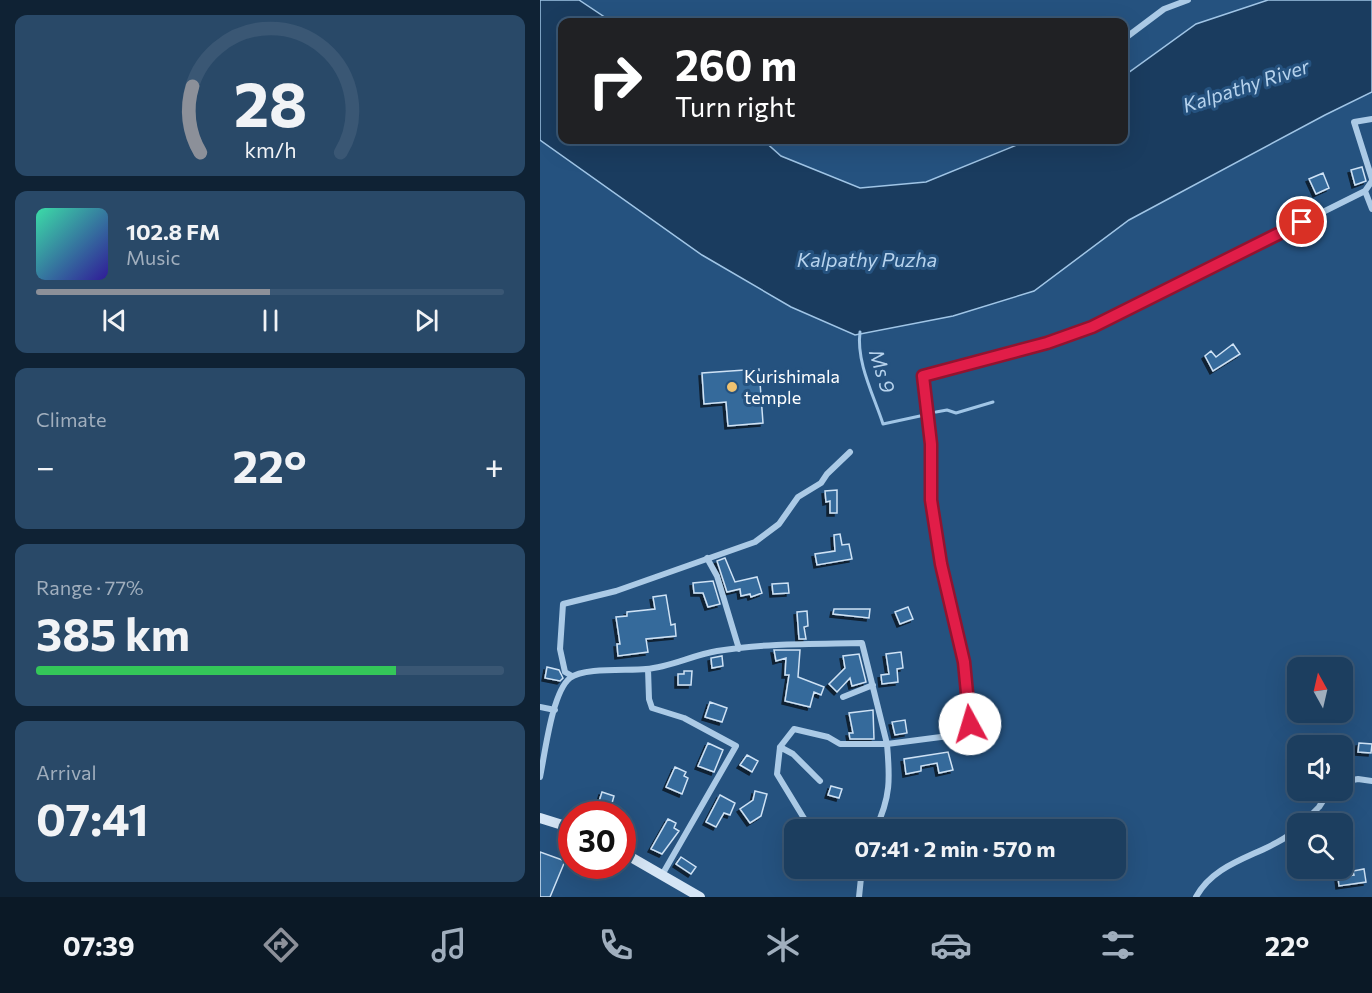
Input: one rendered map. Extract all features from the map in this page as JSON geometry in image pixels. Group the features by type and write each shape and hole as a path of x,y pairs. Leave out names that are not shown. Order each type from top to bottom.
{"main road":[{"path":"540,818 558,824"},
{"path":"636,860 699,897"}],"street":[{"path":"1128,36 1164,9 1188,0"},
{"path":"804,819 777,774 780,747 794,729 828,737 840,744 887,744 964,734 970,724 964,662 941,564 931,500 931,444 923,376 1047,343 1092,327 1365,191 1372,180 1354,122 1372,119"},
{"path":"1365,191 1372,209"},
{"path":"572,676 565,672 560,649 562,604 616,591 755,542 779,524 798,497 821,483 826,474 850,452"},
{"path":"707,558 717,576 739,649"},
{"path":"540,777 555,710 564,684 572,676 602,671 648,669 716,651 791,644 862,643 887,744 890,786 885,810 880,819"},
{"path":"648,669 649,699 652,708 684,718 736,746 662,875"},
{"path":"843,697 873,685"},
{"path":"540,707 555,710"},
{"path":"780,747 793,754 820,782"},
{"path":"1353,780 1372,781"},
{"path":"1313,813 1323,801"},
{"path":"1197,897 1204,883 1239,859 1274,844 1287,835"},
{"path":"859,897 861,879"}],"water":[{"name":"Kalpathy Puzha","path":"540,0 579,0 606,18 558,18 558,144 768,144 781,156 860,188 926,182 1019,144 1128,144 1128,73 1196,24 1268,0 1372,0 1372,92 1129,220 1034,291 953,316 855,335 791,307 702,255 540,140"}],"building":[{"path":"1362,167 1366,181 1355,185 1351,170"},
{"path":"1323,173 1329,188 1316,194 1309,179"},
{"path":"1233,344 1240,354 1213,371 1205,356 1211,351 1216,357"},
{"name":"Kurishimala temple","path":"759,369 763,423 728,426 726,402 704,404 702,373"},
{"path":"837,490 837,513 830,513 830,501 826,502 825,491"},
{"path":"840,534 842,545 849,544 852,559 817,565 815,554 835,551 834,535"},
{"path":"725,558 735,582 757,577 762,593 751,597 750,594 741,596 740,589 727,592 717,561"},
{"path":"713,581 720,604 708,607 703,593 694,593 693,583"},
{"path":"788,583 789,593 773,594 772,584"},
{"path":"666,595 671,625 675,624 676,636 646,639 648,652 618,656 617,644 620,644 616,617 627,616 627,612 655,609 653,597"},
{"path":"908,607 913,619 900,624 895,612"},
{"path":"834,609 870,609 869,618 833,614"},
{"path":"807,611 808,626 804,627 806,639 799,639 797,612"},
{"path":"774,650 800,650 798,677 824,687 821,695 814,692 810,707 785,701 789,675 785,675 786,658 776,661"},
{"path":"901,652 903,668 897,669 898,682 882,684 881,675 889,674 886,654"},
{"path":"859,654 866,682 852,686 850,678 837,692 829,684 845,668 843,656"},
{"path":"722,656 723,666 712,668 711,658"},
{"path":"547,667 559,670 563,678 560,681 545,678"},
{"path":"684,671 692,671 691,685 678,685 678,674 684,674"},
{"path":"710,702 727,708 722,722 705,717"},
{"path":"963,707 965,723 954,726 952,708"},
{"path":"873,710 874,739 850,739 849,733 853,733 849,713"},
{"path":"905,720 907,733 895,735 892,722"},
{"path":"708,743 723,750 714,772 698,766"},
{"path":"1359,743 1372,744 1371,753 1358,752"},
{"path":"948,752 953,770 939,773 937,763 921,766 921,771 906,774 904,759"},
{"path":"747,755 758,761 752,772 740,765"},
{"path":"675,767 686,772 684,776 688,778 682,794 666,787"},
{"path":"831,786 842,789 839,798 828,795"},
{"path":"755,791 767,794 761,816 750,823 740,809 753,800"},
{"path":"602,792 614,796 613,801 599,801"},
{"path":"720,795 735,803 730,815 724,813 716,827 706,822"},
{"path":"668,819 676,823 674,828 679,831 662,854 651,849"},
{"path":"540,852 558,858 558,878 550,897 540,897"},
{"path":"681,857 696,867 691,874 676,864"},
{"path":"1364,869 1366,882 1339,886 1338,879 1353,879 1353,871"}],"waterway":[{"name":"Ms 9","path":"860,332 859,343 863,367 883,424 920,416"},
{"name":"Ms 9","path":"936,412 947,410 956,413 993,402"}],"place":[{"name":"Kurishimala temple","path":"732,387"}],"route":[{"path":"970,724 964,662 941,564 931,500 931,444 923,376 1047,343 1092,327 1302,222"}],"water label":[{"name":"Kalpathy River","path":"1246,86"}]}
